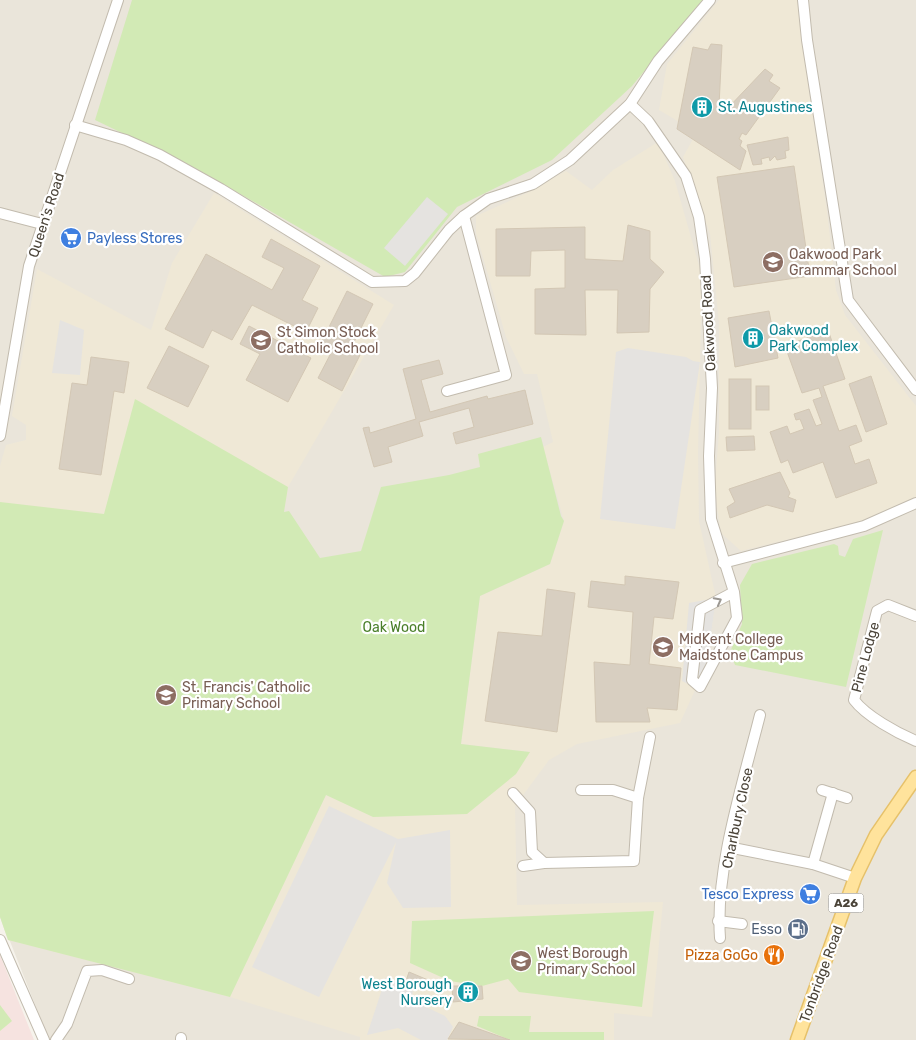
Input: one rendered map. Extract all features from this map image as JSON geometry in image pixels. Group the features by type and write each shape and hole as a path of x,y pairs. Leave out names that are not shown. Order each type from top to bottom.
{"main road":[{"name":"Tonbridge Road","path":"797,1040 855,878 876,835 916,777"}],"street":[{"name":"Queen's Road","path":"0,436 29,266 118,0"},
{"path":"75,125 126,140 160,155 221,189 372,282 405,281 449,230 464,216 488,199 533,184 570,160 630,104 658,61 710,0"},
{"path":"803,0 814,88 848,300 916,390"},
{"name":"Oakwood Road","path":"630,104 648,120 686,176 699,218 705,259 712,388 708,456 711,519 723,563 734,592 737,618 700,687 692,680 700,610 734,592"},
{"path":"0,213 42,224"},
{"path":"447,390 506,376 464,216"},
{"path":"723,563 864,526 916,503"},
{"name":"Pine Lodge","path":"916,616 888,606 877,612 854,700 862,710 897,733 916,741"},
{"name":"Charlbury Close","path":"720,938 718,921 728,848 760,715"},
{"path":"523,866 544,863 634,861 638,798 650,736"},
{"path":"582,790 613,790 638,798"},
{"path":"822,790 847,798"},
{"path":"513,793 530,812 532,852 544,863"},
{"path":"813,864 833,793"},
{"path":"728,848 813,864 855,878"},
{"path":"718,921 742,924"},
{"path":"0,940 44,1040"},
{"path":"56,1040 67,1024 88,971 102,970 129,979"}],"shaded area":[{"path":"0,0 916,0 916,1040 49,1040 0,916"},
{"name":"Oakwood Park Grammar School","path":"719,0 799,0 809,91 827,211 836,290 845,315 916,406 916,497 859,522 741,551 721,533 717,507 715,483 719,433 719,324 710,234 683,157 693,139 686,126 659,110 667,64"},
{"path":"658,142 675,181 702,276 698,452 699,521 716,598 707,664 680,723 577,744 549,760 515,806 517,905 663,902 652,1017 614,1013 614,1040 360,1040 360,1037 230,997 8,940 0,917 0,466 6,445 26,440 26,425 12,416 37,269 151,330 172,263 214,193 394,305 288,487 282,522 332,782 530,752 461,744 480,596 550,564 564,521 543,447 553,442 537,374 524,374 506,337 476,233 476,216 527,193 566,171 592,190 613,170"},
{"path":"427,197 448,214 405,266 384,248"},
{"path":"60,320 84,330 80,375 52,373"},
{"path":"628,348 686,357 700,362 675,529 600,519 616,352"},
{"path":"716,598 707,664 694,687 682,681 689,603"},
{"path":"329,806 398,839 450,830 451,907 403,908 387,883 396,842 319,997 252,967"},
{"path":"0,955 34,1040 0,1040"},
{"path":"386,977 413,991 411,1000 445,1016 453,1027 447,1040 421,1040 398,1028 367,1035"}],"green space":[{"path":"132,0 703,0 632,86 552,160 457,207 405,272 385,277 195,168 95,120"},
{"name":"St. Francis' Catholic Primary School","path":"135,399 288,487 284,512 289,511 320,558 361,551 381,487 449,475 480,467 478,454 541,437 561,516 564,521 550,564 480,596 461,744 530,752 516,774 467,814 373,817 326,795 230,997 8,940 0,917 0,502 104,514"},
{"path":"883,530 846,687 735,665 730,652 742,624 740,585 752,564 834,544 838,546 839,555 845,557 853,539"},
{"path":"654,911 642,1007 519,992 508,979 482,986 450,981 410,963 412,921"},
{"path":"0,1005 12,1021 0,1031"},
{"path":"479,1016 531,1016 529,1032 604,1032 604,1040 510,1040 477,1026"}],"building":[{"name":"St. Augustines","path":"711,44 722,45 719,106 727,109 765,69 773,75 769,81 780,88 746,135 742,133 739,139 742,141 740,146 746,151 740,170 677,129 693,47 708,50"},
{"path":"788,137 789,150 785,151 786,158 777,160 775,156 770,161 769,157 761,159 762,164 753,165 747,145"},
{"path":"794,166 810,276 734,287 717,177"},
{"path":"628,225 650,231 650,259 664,272 650,289 649,332 617,333 618,290 585,290 586,335 535,334 535,289 565,288 565,250 531,251 530,276 496,276 496,229 585,227 585,259 623,261"},
{"path":"271,239 320,266 302,300 318,308 306,332 252,305 232,340 212,330 203,348 165,329 206,254 272,290 284,268 262,257"},
{"path":"347,291 373,304 350,350 360,355 342,391 318,378 331,353 319,347"},
{"name":"Oakwood Park Complex","path":"769,311 778,358 735,367 728,318"},
{"path":"249,326 311,358 288,402 246,380 260,354 240,344"},
{"path":"828,330 845,379 823,386 839,431 856,425 862,441 849,446 855,464 869,459 877,483 836,498 823,462 793,473 788,460 781,463 770,432 787,426 790,434 804,429 800,419 796,420 794,414 809,409 816,426 822,424 813,400 822,397 819,388 802,393 785,346"},
{"path":"169,346 209,366 188,407 147,388"},
{"path":"91,357 129,362 124,393 114,391 101,475 59,469 72,383 87,385"},
{"path":"439,360 443,374 421,380 430,412 487,396 488,399 525,390 533,424 456,444 453,433 474,427 469,408 419,422 423,436 388,447 392,462 374,467 363,428 369,427 370,433 416,419 403,369"},
{"name":"Oakwood Park Complex","path":"871,376 887,424 866,432 849,384"},
{"path":"729,379 751,379 751,429 729,429"},
{"path":"756,386 769,386 769,410 756,410"},
{"path":"754,436 755,450 727,451 726,437"},
{"path":"780,472 790,493 788,497 796,500 793,512 767,505 730,518 727,507 735,502 729,489"},
{"path":"625,576 679,582 673,619 654,617 649,664 681,668 677,710 647,708 650,722 596,722 594,662 630,665 633,612 588,607 591,581 625,585"},
{"path":"547,589 575,593 557,732 485,721 498,632 542,636"},
{"path":"409,972 428,980 424,990 405,984"},
{"name":"West Borough Nursery","path":"452,986 482,986 483,999 453,1002"},
{"path":"459,1022 507,1039 510,1040 448,1039"}],"place":[{"name":"St. Augustines","path":"702,107"},
{"name":"Payless Stores","path":"71,238"},
{"name":"Oakwood Park Grammar School","path":"773,262"},
{"name":"Oakwood Park Complex","path":"753,338"},
{"name":"St Simon Stock Catholic School","path":"261,340"},
{"name":"MidKent College Maidstone Campus","path":"663,647"},
{"name":"St. Francis' Catholic Primary School","path":"166,695"},
{"name":"Tesco Express","path":"810,894"},
{"name":"Esso","path":"798,929"},
{"name":"Pizza GoGo","path":"774,955"},
{"name":"West Borough Primary School","path":"521,961"},
{"name":"West Borough Nursery","path":"468,992"}],"park label":[{"name":"Oak Wood","path":"394,627"}]}
